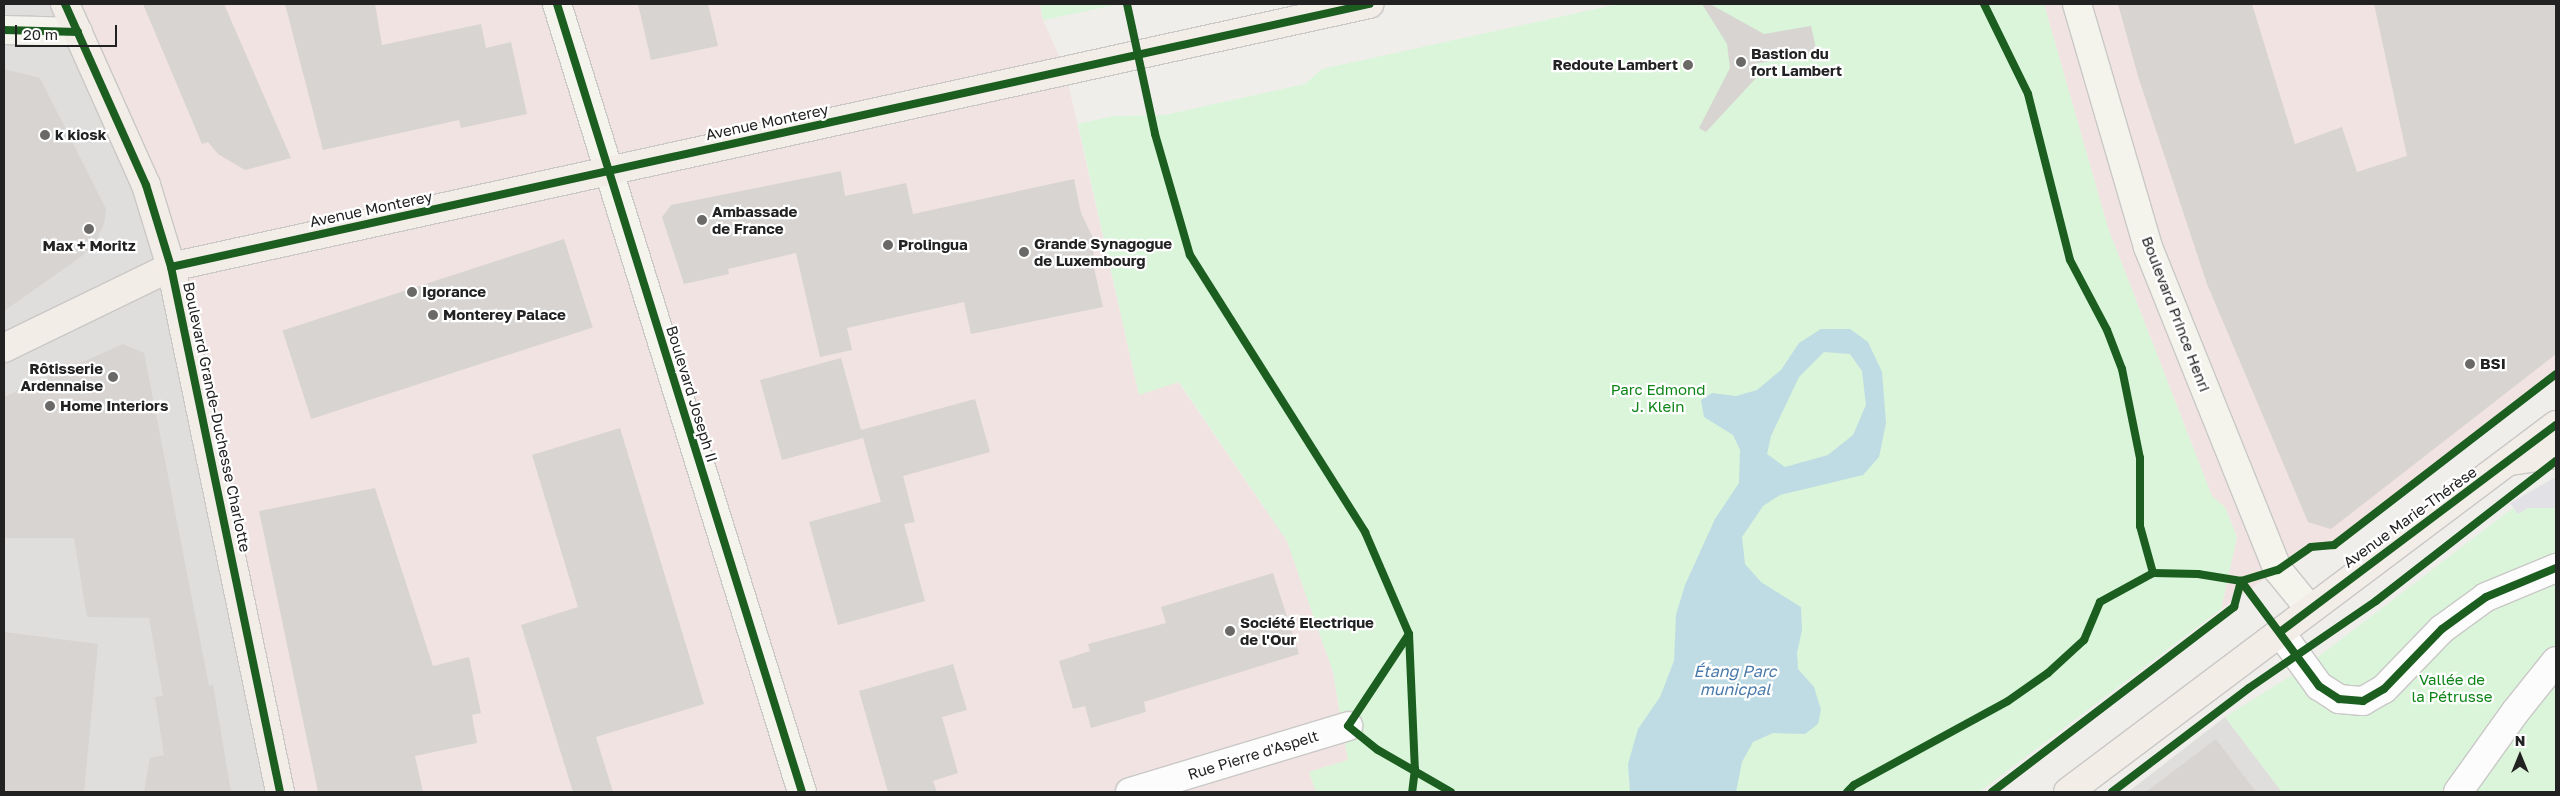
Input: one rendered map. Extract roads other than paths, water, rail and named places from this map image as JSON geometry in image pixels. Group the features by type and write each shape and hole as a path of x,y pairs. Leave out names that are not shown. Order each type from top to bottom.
{"main road":[{"name":"Boulevard Grande-Duchesse Charlotte","path":"65,4 146,185 171,267 280,792"},
{"name":"Boulevard Joseph II","path":"557,4 802,792"},
{"name":"Avenue Monterey","path":"4,348 171,267 1369,4"},
{"name":"Boulevard Prince Henri","path":"2077,4 2148,247 2278,570 2309,608"},
{"path":"4,30 78,32"},
{"name":"Avenue Marie-Thérèse","path":"2068,792 2309,608 2510,461 2556,425"},
{"path":"2510,461 2556,454"}],"street":[{"path":"2280,632 2319,686 2339,699 2363,701 2384,689 2442,629 2486,597 2556,568"},
{"path":"2458,792 2516,711 2556,661"},
{"name":"Rue Pierre d'Aspelt","path":"1130,792 1348,726"}],"water":[{"name":"Étang Parc municpal","path":"1821,329 1850,329 1868,342 1882,372 1886,423 1879,457 1863,475 1780,495 1763,506 1742,537 1745,564 1761,582 1801,607 1802,630 1797,653 1798,669 1814,687 1821,710 1818,724 1805,734 1773,733 1753,742 1742,762 1736,792 1630,792 1628,764 1638,729 1660,697 1674,661 1676,615 1685,585 1715,519 1739,483 1740,450 1733,435 1704,417 1701,400 1712,393 1736,396 1757,390 1781,370 1799,343","holes":["1824,352 1850,354 1862,371 1866,405 1853,435 1828,455 1785,467 1767,454 1771,436 1799,377"]}],"place":[{"name":"Bastion du fort Lambert","path":"1741,62"},
{"name":"Redoute Lambert","path":"1688,65"},
{"name":"k kiosk","path":"45,135"},
{"name":"Ambassade de France","path":"702,220"},
{"name":"Max + Moritz","path":"89,229"},
{"name":"Prolingua","path":"888,245"},
{"name":"Grande Synagogue de Luxembourg","path":"1024,252"},
{"name":"Igorance","path":"412,292"},
{"name":"Monterey Palace","path":"433,315"},
{"name":"BSI","path":"2470,364"},
{"name":"Rôtisserie Ardennaise","path":"113,377"},
{"name":"Home Interiors","path":"50,406"},
{"name":"Société Electrique de l'Our","path":"1230,631"}],"park label":[{"name":"Parc Edmond J. Klein","path":"1658,398"},
{"name":"Vallée de la Pétrusse","path":"2452,688"}]}
